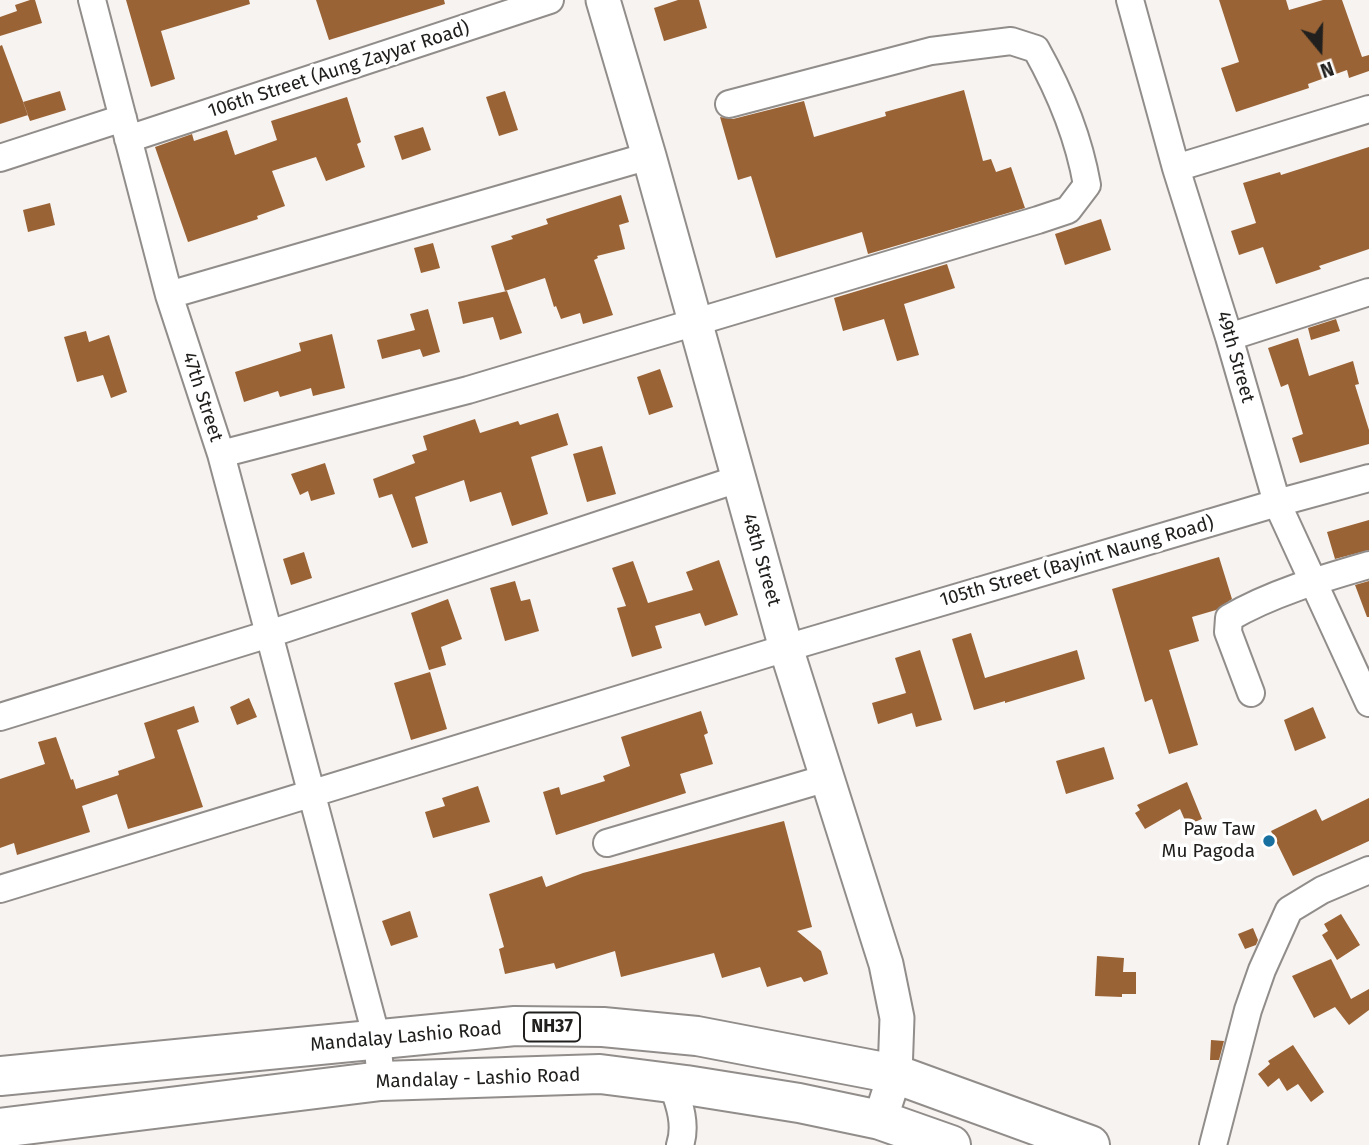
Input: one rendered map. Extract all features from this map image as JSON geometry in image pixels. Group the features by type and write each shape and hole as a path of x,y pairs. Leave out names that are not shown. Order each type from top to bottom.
{"highway":[{"name":"Mandalay Lashio Road","path":"0,1076 515,1026 603,1027 697,1036 895,1074 1090,1145"},
{"path":"480,1030 483,1079"},
{"path":"724,1091 739,1045"},
{"path":"40,1072 49,1121"},
{"name":"Mandalay - Lashio Road","path":"0,1128 380,1081 600,1074 799,1103 880,1120 951,1145"}],"main road":[{"name":"48th Street","path":"603,0 786,648 886,964 897,1018 895,1074 880,1120"}],"street":[{"name":"47th Street","path":"92,0 169,295 221,454 270,634 310,794 377,1039 380,1081"},
{"name":"106th Street (Aung Zayyar Road)","path":"0,158 125,129 550,0"},
{"name":"49th Street","path":"1137,2 1176,168 1277,503 1369,704"},
{"path":"221,454 468,390 1068,210 1087,186 1083,160 1049,72 1036,49 1011,41 931,51 729,104"},
{"path":"1176,168 1369,109"},
{"path":"169,295 649,156"},
{"path":"1229,337 1369,292"},
{"name":"105th Street (Bayint Naung Road)","path":"0,889 786,648 1369,478"},
{"path":"0,717 270,634 738,479"},
{"path":"1251,693 1227,632 1229,618 1248,607 1313,581 1369,565"},
{"path":"607,843 827,778"},
{"path":"1213,1145 1248,1010 1262,970 1289,910 1322,890 1369,870"},
{"path":"672,1083 682,1113 683,1136 680,1145"}],"building":[{"path":"35,0 42,23 0,36 0,17 17,11 15,5"},
{"path":"126,0 249,0 250,4 161,31 175,79 151,87"},
{"path":"316,0 444,0 445,4 329,40"},
{"path":"678,0 699,0 707,28 664,41 654,8"},
{"path":"1219,0 1286,0 1289,10 1323,0 1342,0 1362,57 1369,55 1369,71 1349,78 1347,70 1308,84 1309,88 1236,112 1221,68 1239,62"},
{"path":"2,45 28,115 0,124 0,46"},
{"path":"964,90 983,161 991,159 996,172 1011,167 1025,208 868,254 862,232 776,258 751,176 738,180 720,117 733,119 804,101 814,137 886,116 885,112"},
{"path":"60,91 66,110 30,121 23,102"},
{"path":"505,91 518,130 499,136 486,97"},
{"path":"347,97 361,142 357,144 365,167 326,181 316,157 272,171 285,206 257,216 258,219 188,242 155,147 192,134 194,141 227,130 235,155 277,140 271,121"},
{"path":"423,127 431,150 402,160 394,136"},
{"path":"1369,147 1369,249 1276,284 1263,247 1239,255 1231,231 1256,223 1243,183 1280,172 1281,175"},
{"path":"621,195 629,222 619,225 625,249 597,256 594,260 613,315 583,324 580,313 561,319 556,306 554,307 545,278 505,291 491,246 513,239 511,236 548,224 546,219"},
{"path":"50,203 55,225 28,232 23,210"},
{"path":"1101,219 1111,250 1065,265 1055,234"},
{"path":"433,243 440,268 421,273 414,248"},
{"path":"947,264 955,288 904,304 919,355 897,361 884,319 843,331 834,298"},
{"path":"507,291 522,333 500,340 493,317 463,324 458,302"},
{"path":"428,309 440,352 423,357 420,349 382,359 377,340 415,330 410,314"},
{"path":"1336,319 1340,331 1311,340 1308,328"},
{"path":"86,331 89,342 109,335 127,392 111,398 103,375 77,382 64,337"},
{"path":"332,334 345,388 313,396 311,388 280,397 278,391 244,402 235,372 301,351 299,343"},
{"path":"1298,338 1309,376 1353,361 1359,384 1355,385 1369,430 1369,444 1300,463 1292,438 1303,434 1288,384 1281,387 1268,348"},
{"path":"660,369 673,407 649,415 637,377"},
{"path":"558,413 568,445 531,457 548,514 512,526 501,492 470,502 464,480 415,497 428,543 412,548 392,494 379,498 373,479 415,463 412,455 427,450 423,436 475,419 480,433 518,421 520,425"},
{"path":"602,446 616,494 587,502 573,454"},
{"path":"325,463 335,494 311,501 308,491 300,495 291,474"},
{"path":"1369,520 1369,550 1335,559 1327,532"},
{"path":"304,552 312,578 291,585 283,559"},
{"path":"1219,557 1232,599 1216,610 1192,617 1199,641 1169,650 1198,745 1169,754 1152,699 1145,702 1112,589"},
{"path":"719,560 738,615 705,626 700,613 655,626 662,648 632,657 617,608 626,606 612,568 633,561 648,603 693,590 686,572"},
{"path":"515,581 521,601 530,599 539,631 505,641 490,588"},
{"path":"1369,581 1369,617 1367,617 1355,585"},
{"path":"448,599 462,639 441,647 446,665 429,670 411,613"},
{"path":"971,633 985,678 1077,650 1085,679 974,710 952,639"},
{"path":"920,650 942,720 916,727 912,713 878,724 872,703 906,693 895,658"},
{"path":"430,672 447,729 411,740 394,683"},
{"path":"249,698 257,717 237,725 230,707"},
{"path":"194,706 199,722 177,730 203,807 128,829 117,794 82,806 90,832 17,855 14,843 0,848 0,779 45,764 38,742 56,737 76,789 119,775 118,771 155,758 144,723"},
{"path":"1313,707 1326,738 1295,751 1284,720"},
{"path":"701,711 708,733 704,735 713,764 680,774 686,793 556,835 543,792 559,787 561,795 605,781 603,776 630,766 621,737"},
{"path":"1104,747 1114,779 1066,794 1056,761"},
{"path":"1187,782 1202,819 1187,825 1180,809 1145,829 1135,813 1140,810 1137,805"},
{"path":"478,786 490,822 433,838 425,812 445,806 442,798"},
{"path":"1369,798 1369,841 1293,876 1271,831 1316,809 1322,821"},
{"path":"784,821 812,927 797,931 821,951 828,974 804,982 801,977 767,987 760,967 722,978 714,953 621,977 615,951 556,969 554,963 505,974 499,949 504,947 489,894 542,876 546,887 583,873"},
{"path":"410,911 418,937 391,946 382,921"},
{"path":"1341,914 1360,945 1337,960 1322,935 1328,931 1324,924"},
{"path":"1253,928 1258,940 1256,945 1245,949 1238,934"},
{"path":"1097,956 1124,958 1123,972 1136,972 1136,994 1122,994 1122,997 1095,996"},
{"path":"1331,959 1351,999 1369,989 1369,1010 1349,1025 1335,1007 1314,1018 1292,976"},
{"path":"1211,1040 1224,1041 1219,1060 1210,1060"},
{"path":"1293,1045 1324,1092 1311,1102 1298,1084 1287,1091 1279,1078 1268,1087 1258,1074 1270,1064 1268,1061"}],"place":[{"name":"Paw Taw Mu Pagoda","path":"1269,841"}]}
